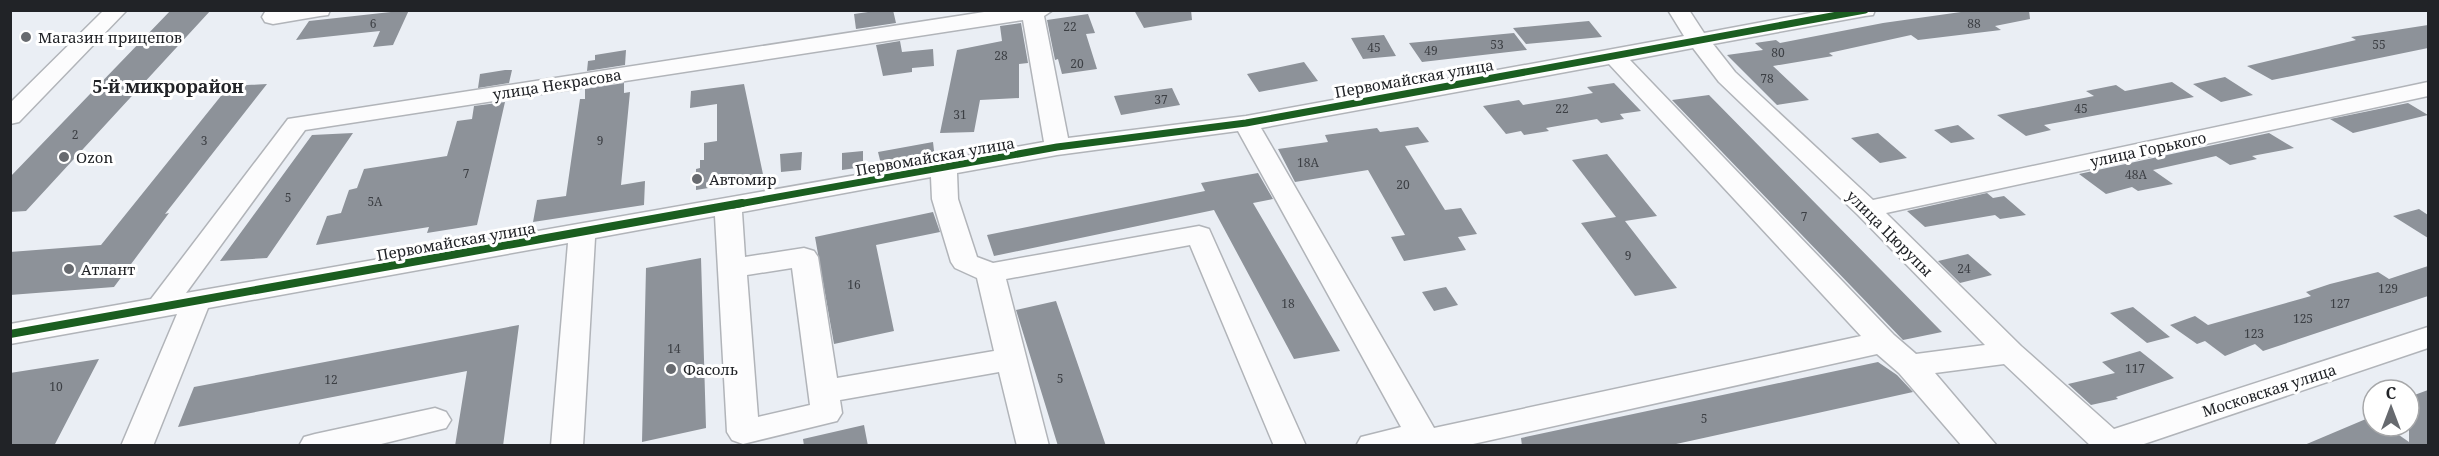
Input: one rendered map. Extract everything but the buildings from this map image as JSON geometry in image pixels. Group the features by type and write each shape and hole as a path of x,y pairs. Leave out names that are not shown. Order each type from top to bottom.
{"street":[{"path":"10,117 117,10"},
{"path":"273,17 320,10"},
{"name":"улица Цюрупы","path":"1678,10 1727,77 1867,209 2010,353 2111,444"},
{"name":"Первомайская улица","path":"10,334 1057,147 1246,123 1865,10"},
{"path":"1036,11 1057,147"},
{"name":"улица Некрасова","path":"160,306 297,124 1036,11"},
{"path":"1613,55 1883,342 1910,365 1981,446"},
{"name":"улица Горького","path":"1867,209 2428,89"},
{"path":"1246,123 1425,442 1883,342"},
{"path":"944,168 945,199 965,262 990,273 1198,235 1290,446"},
{"path":"728,206 731,268 743,432 826,413 804,257 731,268"},
{"path":"567,446 582,232"},
{"path":"990,273 1033,446"},
{"path":"137,446 197,300"},
{"name":"Московская улица","path":"2111,444 2428,337"},
{"path":"1910,365 2010,353"},
{"path":"824,392 1010,359"},
{"path":"315,446 435,420"},
{"path":"1372,446 1421,434"}],"cycle path":[{"path":"10,334 1057,147 1246,123 1865,10"}],"place":[{"name":"Магазин прицепов","path":"26,37"},
{"name":"Ozon","path":"64,157"},
{"name":"Автомир","path":"697,179"},
{"name":"Атлант","path":"69,269"},
{"name":"Фасоль","path":"671,369"}],"district":[{"name":"5-й микрорайон","path":"168,86"}]}
